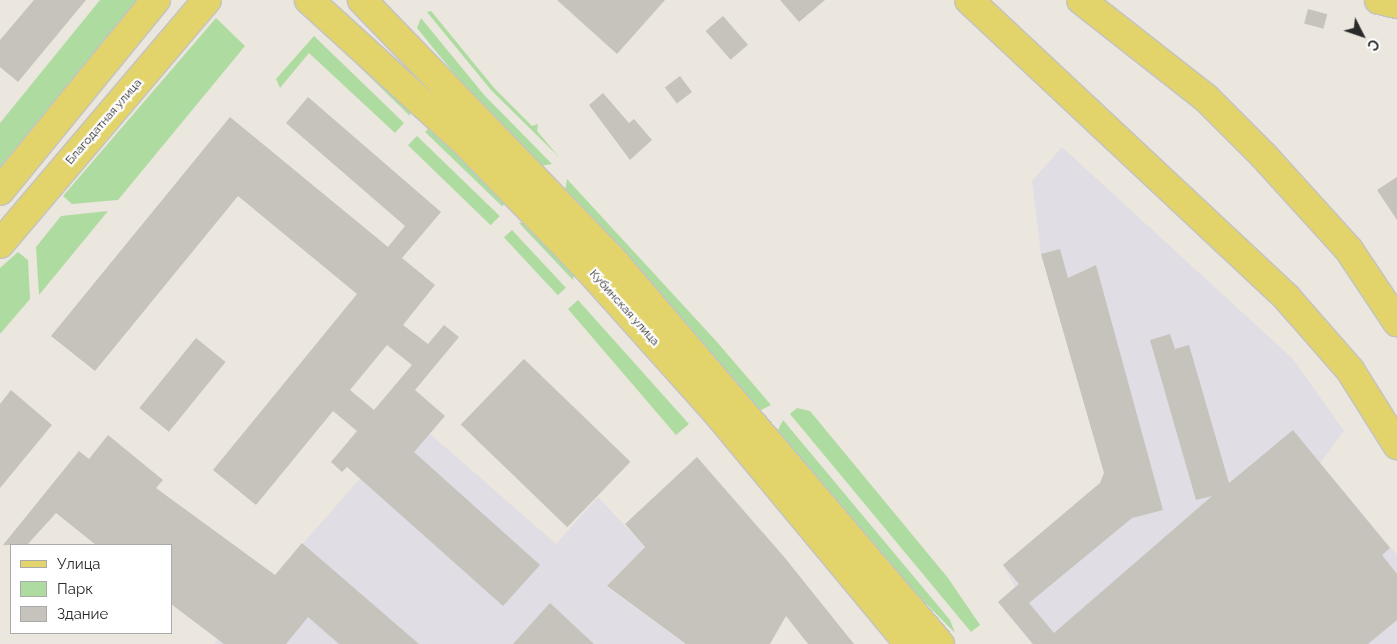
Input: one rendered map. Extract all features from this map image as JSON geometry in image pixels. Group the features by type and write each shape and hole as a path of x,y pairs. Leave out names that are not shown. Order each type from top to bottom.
{"main road":[{"path":"0,191 156,0"},
{"name":"Благодатная улица","path":"0,244 208,0"},
{"name":"Кубинская улица","path":"309,0 466,143 592,273 718,414 909,644"},
{"name":"Кубинская улица","path":"362,0 613,260 940,644"},
{"path":"970,0 1247,256 1350,370 1392,436"},
{"path":"1081,0 1206,98 1349,250 1397,322"},
{"path":"1379,0 1397,4"}],"shaded area":[{"path":"1062,147 1292,358 1344,431 1320,463 1397,555 1397,644 1032,644 998,602 1015,587 1003,565 1100,483 1104,473 1041,254 1032,181"},
{"path":"413,419 556,544 598,497 645,547 607,587 686,644 214,644"}],"green space":[{"path":"100,0 137,0 0,167 0,123"},
{"path":"299,5 410,110 410,116 298,7"},
{"path":"431,11 495,89 532,126 538,124 537,131 559,157 491,90 427,12"},
{"path":"216,18 245,46 118,200 72,204 63,196"},
{"path":"421,18 485,96 552,164 540,166 478,103 417,28"},
{"path":"314,36 404,123 395,133 309,53 280,88 276,79"},
{"path":"430,127 507,201 502,206 425,132"},
{"path":"417,136 500,216 491,225 408,145"},
{"path":"567,179 717,342 771,405 761,410 565,192"},
{"path":"108,211 39,295 36,247 61,216"},
{"path":"526,222 574,271 573,280 519,223"},
{"path":"512,230 566,288 558,295 504,238"},
{"path":"18,252 28,260 30,299 0,334 0,268"},
{"path":"578,300 689,424 676,435 568,309"},
{"path":"797,408 810,411 948,578 980,625 971,632 790,414"},
{"path":"783,420 950,620 955,633 895,572 778,430"}],"building":[{"path":"34,0 86,0 18,82 0,67 0,40"},
{"path":"557,0 665,0 617,54"},
{"path":"780,0 825,0 799,22"},
{"path":"1308,9 1327,14 1323,29 1304,23"},
{"path":"723,16 748,45 731,60 706,31"},
{"path":"680,76 692,92 677,103 665,87"},
{"path":"603,93 629,123 634,119 652,140 630,160 589,105"},
{"path":"308,97 441,212 402,258 435,285 403,325 428,344 444,325 459,337 415,390 445,416 414,452 540,565 503,606 347,467 342,472 331,462 357,431 333,411 256,505 213,470 357,294 238,196 95,371 51,336 230,117 388,247 405,226 286,123","holes":["387,345 412,365 374,410 350,390"]},
{"path":"1397,177 1397,220 1377,190"},
{"path":"1060,249 1068,278 1096,265 1163,510 1132,518 1029,603 1054,633 1212,496 1196,500 1150,340 1170,334 1175,349 1189,345 1229,483 1293,430 1390,548 1382,555 1397,574 1397,620 1368,644 1033,644 998,602 1019,584 1003,565 1100,483 1104,473 1041,254"},
{"path":"196,338 226,362 169,432 139,408"},
{"path":"524,359 630,462 567,527 461,424"},
{"path":"11,390 52,425 0,488 0,404"},
{"path":"108,435 163,480 156,488 275,575 302,543 419,644 339,644 308,617 286,644 224,644 172,605 172,544 95,544 56,513 28,544 3,545 79,451 89,459"},
{"path":"697,457 785,558 854,644 808,644 786,616 770,644 686,644 607,586 645,547 625,524"},
{"path":"550,603 594,644 513,644"}]}
